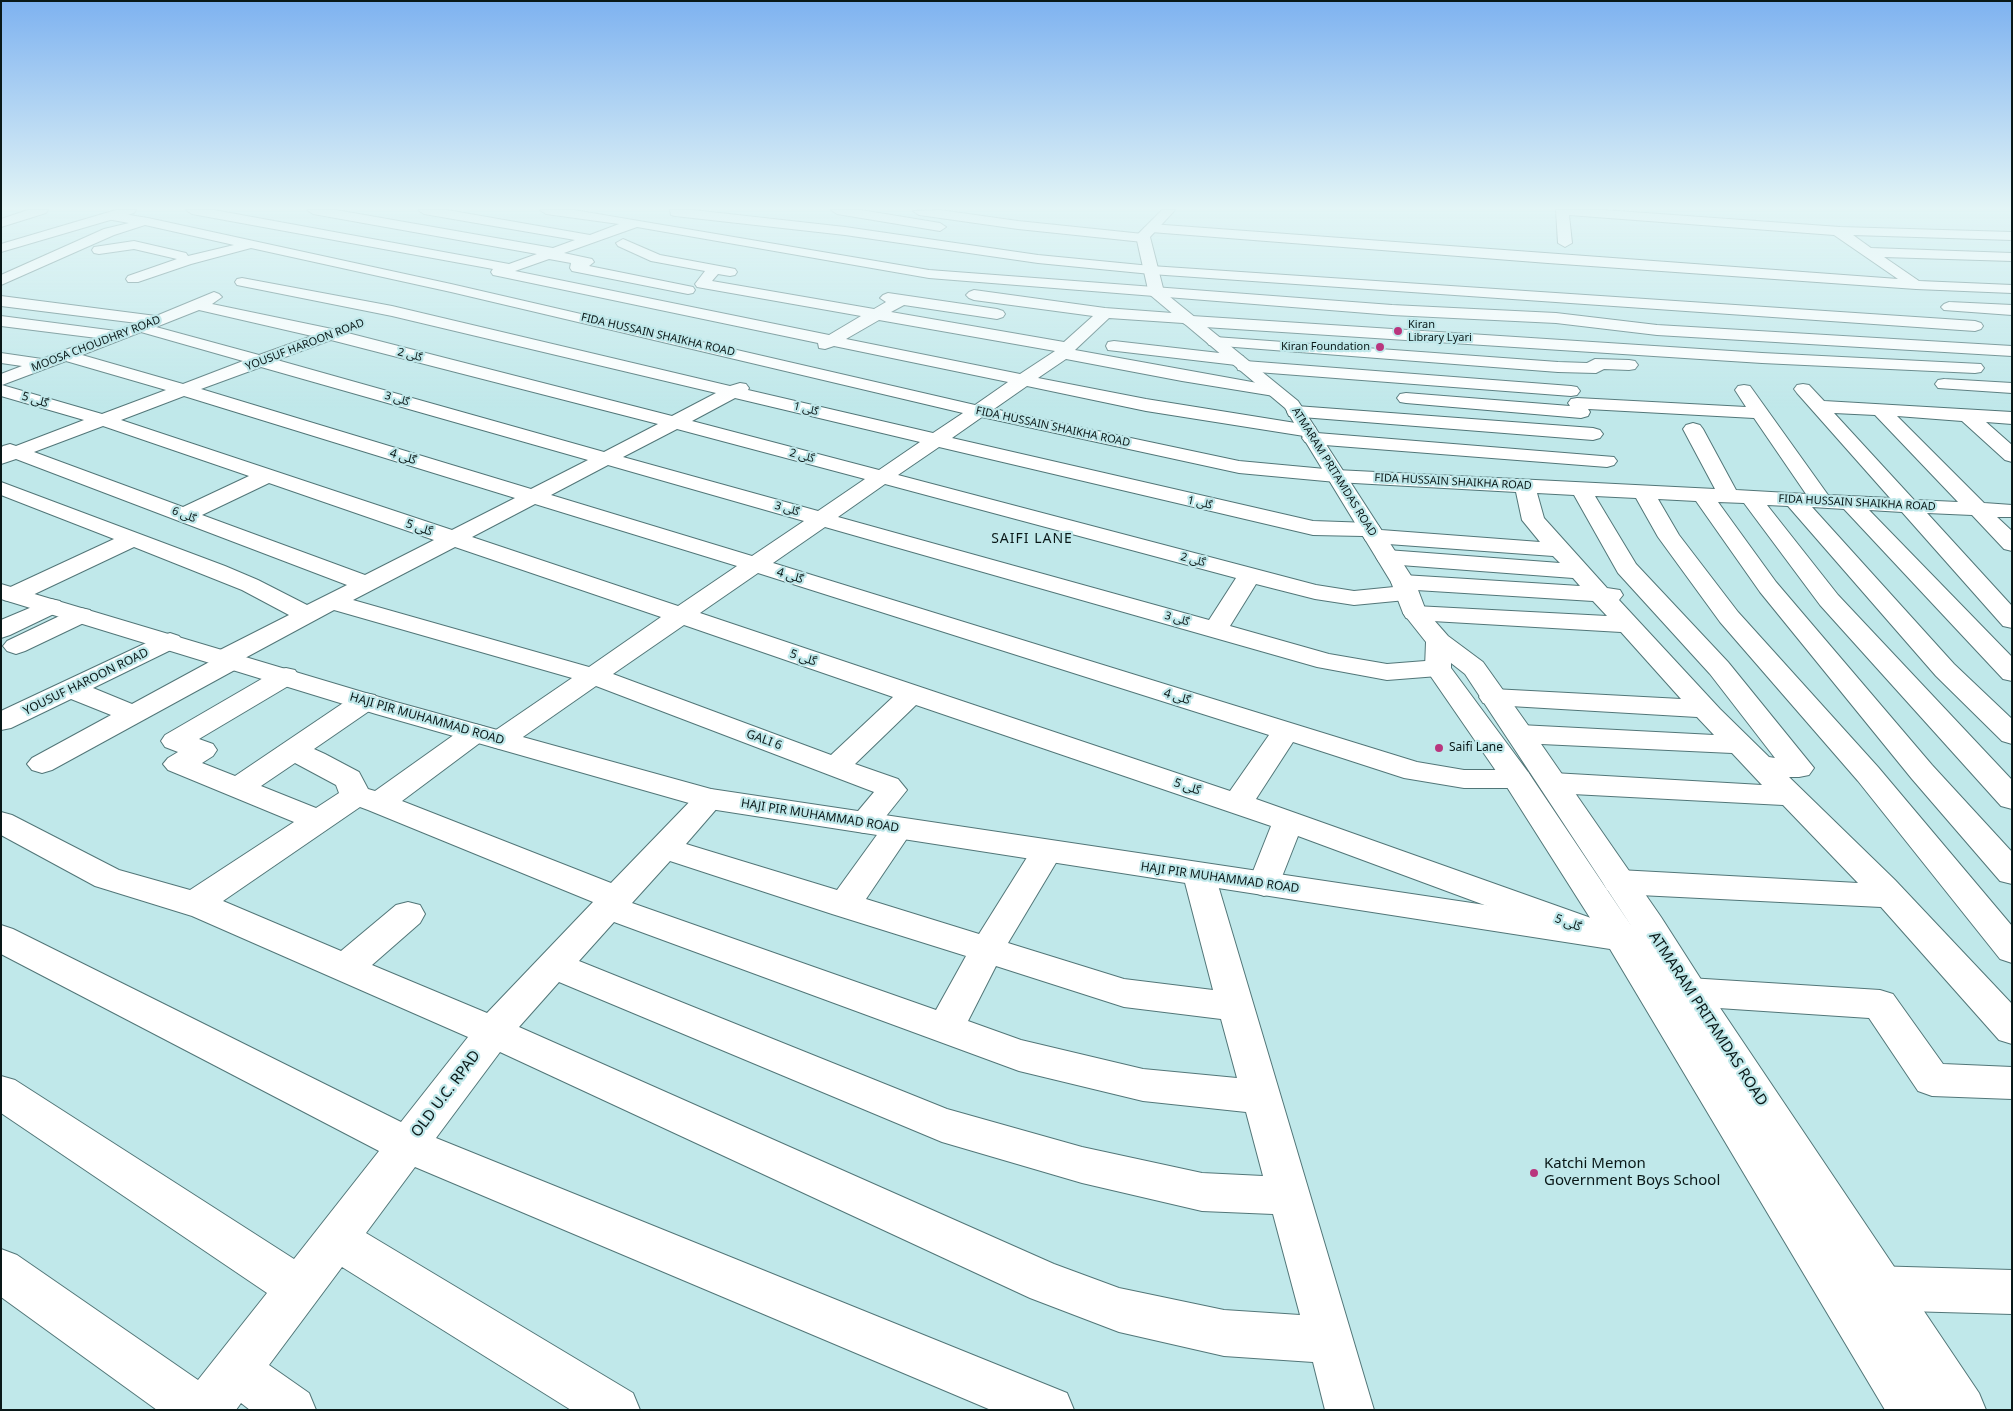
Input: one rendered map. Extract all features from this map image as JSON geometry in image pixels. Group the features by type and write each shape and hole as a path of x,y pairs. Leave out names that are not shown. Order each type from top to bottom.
{"street":[{"path":"133,279 142,276"},
{"name":"MOOSA CHOUDHRY ROAD","path":"1,380 60,353 117,336 198,305 255,276"},
{"name":"FIDA HUSSAIN SHAIKHA ROAD","path":"395,276 783,364 979,411 1239,467 1336,476 2012,511"},
{"name":"YOUSUF HAROON ROAD","path":"7,453 185,390 487,276"},
{"path":"527,276 567,286 1146,405 1310,435 1607,462"},
{"path":"567,286 594,276"},
{"path":"621,276 875,315 1069,341 1576,402"},
{"path":"656,304 695,287 711,276"},
{"path":"952,276 1392,310 1556,318 1657,330 1991,335 2012,321"},
{"path":"1155,276 1156,292"},
{"path":"1501,276 1991,335"},
{"path":"1783,276 1916,285 2012,288"},
{"path":"1903,276 1940,303 1991,335"},
{"path":"1971,276 2012,279"},
{"name":"گلی 1","path":"242,282 392,311 1281,522 1313,528 1561,550"},
{"name":"ATMARAM PRITAMDAS ROAD","path":"1156,292 1186,325 1213,341 1292,405 1387,557 1439,655 1517,779 1611,936 1672,991 1882,1288 1962,1410"},
{"path":"964,294 1186,325 1734,356 1992,368"},
{"path":"877,296 1015,316"},
{"path":"1940,303 2012,298"},
{"path":"42,764 134,714 308,614 832,340 901,300"},
{"name":"گلی 3","path":"1,301 148,324 263,361 1326,661 1387,672 1439,655"},
{"path":"1940,303 2012,310"},
{"name":"گلی 2","path":"198,305 330,335 674,422 1315,592 1354,598 1408,596"},
{"path":"194,904 320,821 367,800 487,736 593,676 1024,380 1105,313"},
{"path":"1,321 117,336"},
{"path":"1090,327 1115,329"},
{"path":"1069,341 1199,379 1271,389 1298,389"},
{"path":"1213,341 1558,366 1596,368 1594,364 1893,381"},
{"name":"گلی 4","path":"1,358 60,353 533,496 1414,771 1464,779 1517,779"},
{"path":"1558,366 1607,462 1633,491 1729,617 1868,774 2012,950"},
{"path":"1922,383 2012,388"},
{"path":"1804,389 2012,621"},
{"name":"گلی 5","path":"1,390 103,420 680,617 1288,821 1611,936"},
{"path":"1621,390 1751,401"},
{"path":"1386,396 1576,402 1751,401"},
{"path":"1751,401 1821,501"},
{"path":"1818,406 2012,418"},
{"path":"1879,410 2012,544"},
{"path":"1296,412 1593,434"},
{"path":"1966,415 2012,456"},
{"path":"1693,429 1740,497 1829,600 2012,799"},
{"name":"گلی 6","path":"7,453 184,515 367,584"},
{"path":"184,515 267,476"},
{"path":"1525,486 1533,520 1705,709 1890,896 2012,1029"},
{"path":"1,488 242,581 308,614"},
{"path":"1581,489 1626,568 1719,668 1800,768 1762,766"},
{"path":"1702,495 1768,587 1922,772 2012,874"},
{"path":"1794,500 1945,670 2012,735"},
{"path":"1850,503 2012,674"},
{"path":"7,593 133,538"},
{"path":"1387,557 1582,572"},
{"path":"1216,630 1250,575"},
{"name":"HAJI PIR MUHAMMAD ROAD","path":"7,593 365,701 710,799 1659,944"},
{"path":"1408,596 1602,594 1653,597"},
{"path":"1408,596 1630,625"},
{"name":"GALI 6","path":"332,602 593,676 887,786 892,790 864,823"},
{"path":"1,630 51,606"},
{"path":"1,663 26,651 16,646 81,615"},
{"name":"YOUSUF HAROON ROAD","path":"3,720 170,641"},
{"name":"ATMARAM PRITAMDAS ROAD","path":"1439,655 1474,668 1553,783 1659,944 1672,991 1837,1286 1913,1410"},
{"path":"286,676 175,741 203,750 178,764 320,821"},
{"path":"71,689 134,714"},
{"path":"835,767 911,694"},
{"path":"1493,697 1705,709"},
{"path":"237,789 365,701"},
{"path":"1237,804 1286,731"},
{"path":"1520,734 1740,745"},
{"path":"293,752 315,760 348,779 367,800 612,903 1019,1056 1143,1085 1262,1097"},
{"path":"1553,783 1791,796"},
{"name":"OLD U.C. RPAD","path":"206,1410 510,1011 710,799"},
{"path":"1264,884 1288,821"},
{"path":"1,822 107,878 194,904 494,1032 1046,1283 1119,1310 1224,1333 1330,1340"},
{"path":"844,905 898,828"},
{"path":"664,848 1124,993 1236,1007"},
{"path":"945,1029 986,951 1047,851"},
{"path":"1199,875 1350,1410"},
{"path":"1619,882 1890,896"},
{"path":"345,968 408,914"},
{"path":"1,938 407,1145 1050,1410"},
{"path":"553,966 942,1125 1082,1165 1202,1192 1290,1196"},
{"path":"1672,991 1880,1004 1932,1080 2012,1083"},
{"path":"1,1092 298,1288"},
{"path":"336,1239 616,1410"},
{"path":"1,1270 199,1410"},
{"path":"1837,1286 2012,1292"},
{"path":"236,1371 292,1410"}],"place":[{"name":"Kiran Library Lyari","path":"1398,331"},
{"name":"Kiran Foundation","path":"1380,347"},
{"name":"Saifi Lane","path":"1439,748"},
{"name":"Katchi Memon Government Boys School","path":"1534,1173"}],"district":[{"name":"SAIFI LANE","path":"1032,539"}]}
